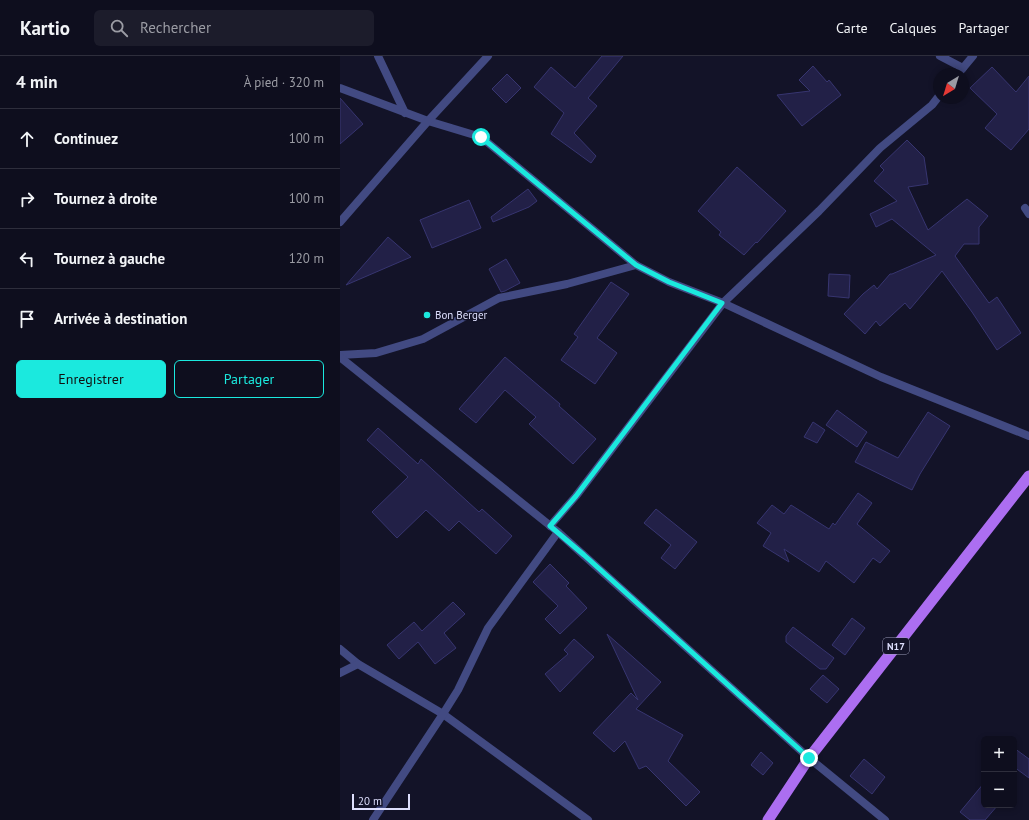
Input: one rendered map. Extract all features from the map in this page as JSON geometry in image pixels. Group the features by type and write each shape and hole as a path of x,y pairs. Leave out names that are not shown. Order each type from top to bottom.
{"main road":[{"name":"N17","path":"768,820 809,758 1029,476"}],"street":[{"path":"378,56 405,113"},
{"path":"340,222 428,121 488,56"},
{"path":"940,56 956,68"},
{"path":"963,68 973,56"},
{"path":"340,88 428,121 481,137 636,265 669,282 722,303 881,377 1029,436"},
{"path":"550,526 576,496 722,303 819,211 880,148 933,104"},
{"path":"340,356 376,353 423,339 499,298 567,284 636,265"},
{"path":"340,356 558,532 809,758 886,820"},
{"path":"373,820 458,690 488,628 558,532"},
{"path":"340,650 358,664 443,714 588,820"},
{"path":"340,673 358,664"}],"building":[{"path":"602,56 623,56 588,98 597,106 574,133 596,156 591,163 551,134 564,113 534,87 551,67 575,88"},
{"path":"813,66 827,82 829,80 841,95 802,126 777,95 810,91 799,80"},
{"path":"992,67 1016,92 1029,76 1029,129 1011,150 985,128 997,114 970,88"},
{"path":"507,74 521,88 506,103 492,89"},
{"path":"340,98 363,124 340,144"},
{"path":"907,140 924,157 928,184 908,187 928,230 967,199 988,216 979,227 979,244 964,244 955,256 989,303 997,297 1021,333 997,350 942,271 910,309 905,303 880,326 876,321 865,334 844,314 874,285 877,289 890,274 936,255 892,219 876,227 870,214 897,201 874,181 884,170 880,166"},
{"path":"737,167 786,211 744,255 719,235 721,232 698,211"},
{"path":"528,189 537,201 529,207 493,222 491,217"},
{"path":"469,200 481,228 432,248 420,220"},
{"path":"388,237 411,257 346,285"},
{"path":"506,259 520,283 501,292 489,269"},
{"path":"829,274 850,275 849,298 828,296"},
{"path":"611,282 629,294 597,338 617,353 595,384 561,360 578,337 574,334"},
{"path":"505,357 560,404 559,406 596,439 573,464 529,424 536,417 505,390 476,423 459,409"},
{"path":"837,410 867,432 857,447 826,425"},
{"path":"928,412 950,426 920,474 912,490 855,462 866,442 898,458"},
{"path":"813,422 825,430 817,443 804,437"},
{"path":"378,428 418,464 421,459 479,512 482,509 512,536 496,554 459,521 449,531 426,510 397,538 372,512 408,477 367,440"},
{"path":"858,493 872,503 857,524 890,551 880,563 873,558 854,583 826,561 819,572 784,549 789,562 763,546 771,533 757,523 772,505 784,514 791,505 829,529 833,523 835,525"},
{"path":"656,509 697,542 675,569 661,558 671,545 644,523"},
{"path":"550,564 569,583 566,586 587,608 560,634 545,619 558,606 533,582"},
{"path":"453,602 465,614 444,633 456,648 435,664 418,642 399,659 387,645 414,622 422,631"},
{"path":"852,618 865,628 845,655 832,645"},
{"path":"793,627 834,658 826,669 820,669 786,642 786,636"},
{"path":"607,634 661,682 636,709 683,735 668,761 700,792 686,806 646,766 639,769 625,741 614,752 593,733 631,693 638,700"},
{"path":"574,639 594,657 560,692 545,674 568,654 564,650"},
{"path":"823,675 839,689 827,703 810,689"},
{"path":"1017,750 1029,759 1029,778 1017,769"},
{"path":"761,752 773,763 763,775 751,765"},
{"path":"864,759 885,777 872,794 850,776"},
{"path":"981,787 981,808 995,808 985,820 970,820 960,812"}],"place":[{"name":"Bon Berger","path":"427,315"}],"route":[{"path":"481,137 636,265 669,282 722,303 576,496 550,526 809,758"}]}
